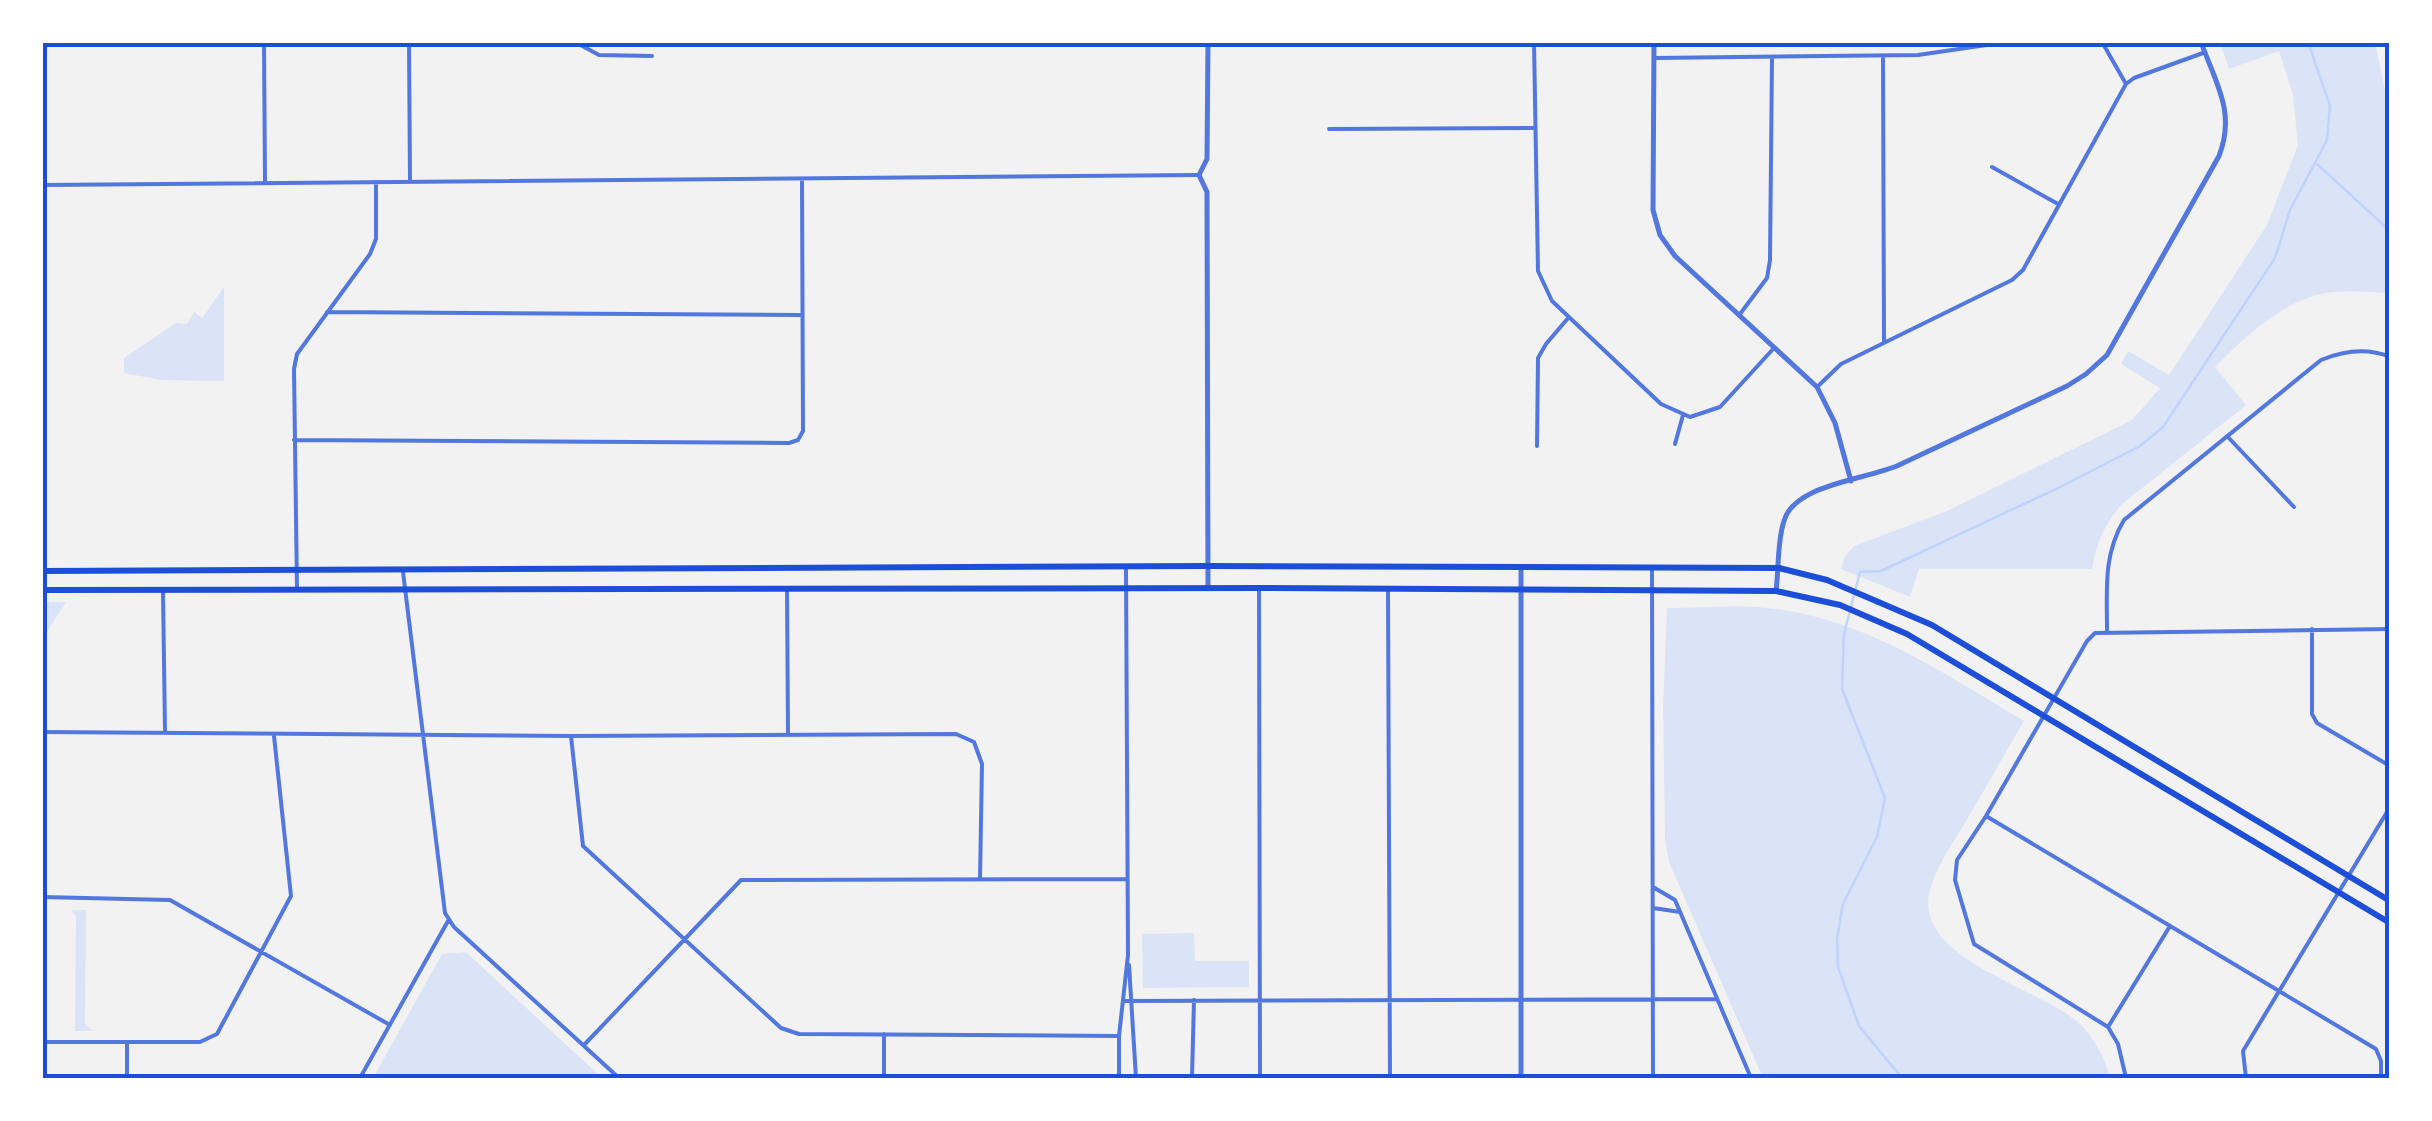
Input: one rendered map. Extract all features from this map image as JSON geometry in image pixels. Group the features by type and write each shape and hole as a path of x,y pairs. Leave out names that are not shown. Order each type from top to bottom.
{"main road":[{"path":"42,571 1779,568 1846,588 1932,625 2390,901"},
{"path":"56,571 56,590"},
{"path":"42,590 1776,591 1840,605 1907,634 2390,923"}],"street":[{"path":"264,42 265,183"},
{"path":"409,42 410,182"},
{"path":"575,42 600,55 652,56"},
{"path":"1199,175 1207,159 1208,42"},
{"path":"1534,42 1538,271 1552,301 1662,404 1684,415 1706,414 1720,407 1774,348"},
{"path":"1654,42 1654,210 1660,235 1675,256 1817,387 1835,423 1851,482"},
{"path":"1654,58 1882,56 1950,52 2007,42"},
{"path":"2102,42 2126,84"},
{"path":"1776,591 1783,522 1789,508 1817,489 1876,476 2067,386 2107,355 2226,138 2224,107 2202,42"},
{"path":"1817,387 1840,364 2012,280 2022,270 2126,84 2205,52"},
{"path":"1882,56 1884,343"},
{"path":"1740,314 1767,278 1770,260 1772,58"},
{"path":"1329,129 1534,128"},
{"path":"1992,167 2058,204"},
{"path":"42,185 1199,175"},
{"path":"1199,175 1207,192 1208,588"},
{"path":"294,440 789,444 798,440 803,431 802,178"},
{"path":"297,590 294,369 297,354 370,254 376,239 376,182"},
{"path":"327,312 802,315"},
{"path":"1536,446 1538,358 1570,318"},
{"path":"2107,630 2107,559 2124,520 2321,360 2341,352 2364,351 2390,357"},
{"path":"1675,444 1684,415"},
{"path":"2228,436 2294,507"},
{"path":"1126,567 1128,955 1136,1078"},
{"path":"1520,568 1521,1078"},
{"path":"1652,568 1653,1078"},
{"path":"403,572 441,896 448,920 620,1078"},
{"path":"1259,588 1260,1078"},
{"path":"163,590 165,732"},
{"path":"787,590 788,735"},
{"path":"1388,590 1390,1078"},
{"path":"2312,629 2312,714 2317,722 2390,766"},
{"path":"2126,1078 2118,1044 2108,1027 1979,949 1970,938 1954,871 1957,860 2095,633 2390,629"},
{"path":"42,732 956,734 974,742 982,764 980,880"},
{"path":"42,1042 210,1040 217,1034 289,903 292,890 274,735"},
{"path":"572,736 583,846 789,1032 1118,1036"},
{"path":"2246,1078 2243,1051 2390,807"},
{"path":"1986,816 2376,1049 2381,1060 2381,1078"},
{"path":"584,1046 742,880 1127,880"},
{"path":"1652,887 1675,900 1751,1078"},
{"path":"42,897 170,900 390,1025"},
{"path":"1652,908 1680,912"},
{"path":"360,1078 448,920"},
{"path":"2108,1027 2170,926"},
{"path":"1119,1078 1118,1036 1128,955"},
{"path":"1124,1002 1716,999"},
{"path":"1192,1078 1194,1000"},
{"path":"884,1034 884,1078"},
{"path":"127,1042 127,1078"}],"shaded area":[{"path":"2220,43 2375,43 2389,109 2389,293 2342,292 2311,297 2280,312 2238,344 2215,367 2246,405 2121,505 2102,535 2092,569 1919,569 1910,597 1841,569 1854,546 1947,511 2132,420 2160,388 2121,364 2128,351 2169,375 2267,225 2298,145 2293,95 2279,51 2229,69"},
{"path":"224,287 224,381 161,380 124,373 124,358 176,323 187,324 194,312 202,318"},
{"path":"42,602 66,602 43,638"},
{"path":"1755,607 1837,623 1902,650 2024,721 1940,866 1930,890 1930,914 1940,935 1960,954 2081,1025 2099,1050 2110,1078 1763,1078 1669,862 1665,840 1663,706 1667,608"},
{"path":"71,910 86,910 85,1024 93,1031 75,1031 76,916"},
{"path":"1194,933 1195,961 1249,961 1249,987 1143,988 1142,934"},
{"path":"466,952 602,1078 373,1078 442,954"}],"waterway":[{"path":"1902,1078 1859,1026 1838,967 1837,939 1843,904 1877,837 1885,798 1842,689 1844,634 1860,572 1881,571 2058,488 2140,446 2163,427 2275,258 2290,210 2327,140 2330,106 2308,42"},
{"path":"2317,164 2390,231"}]}
